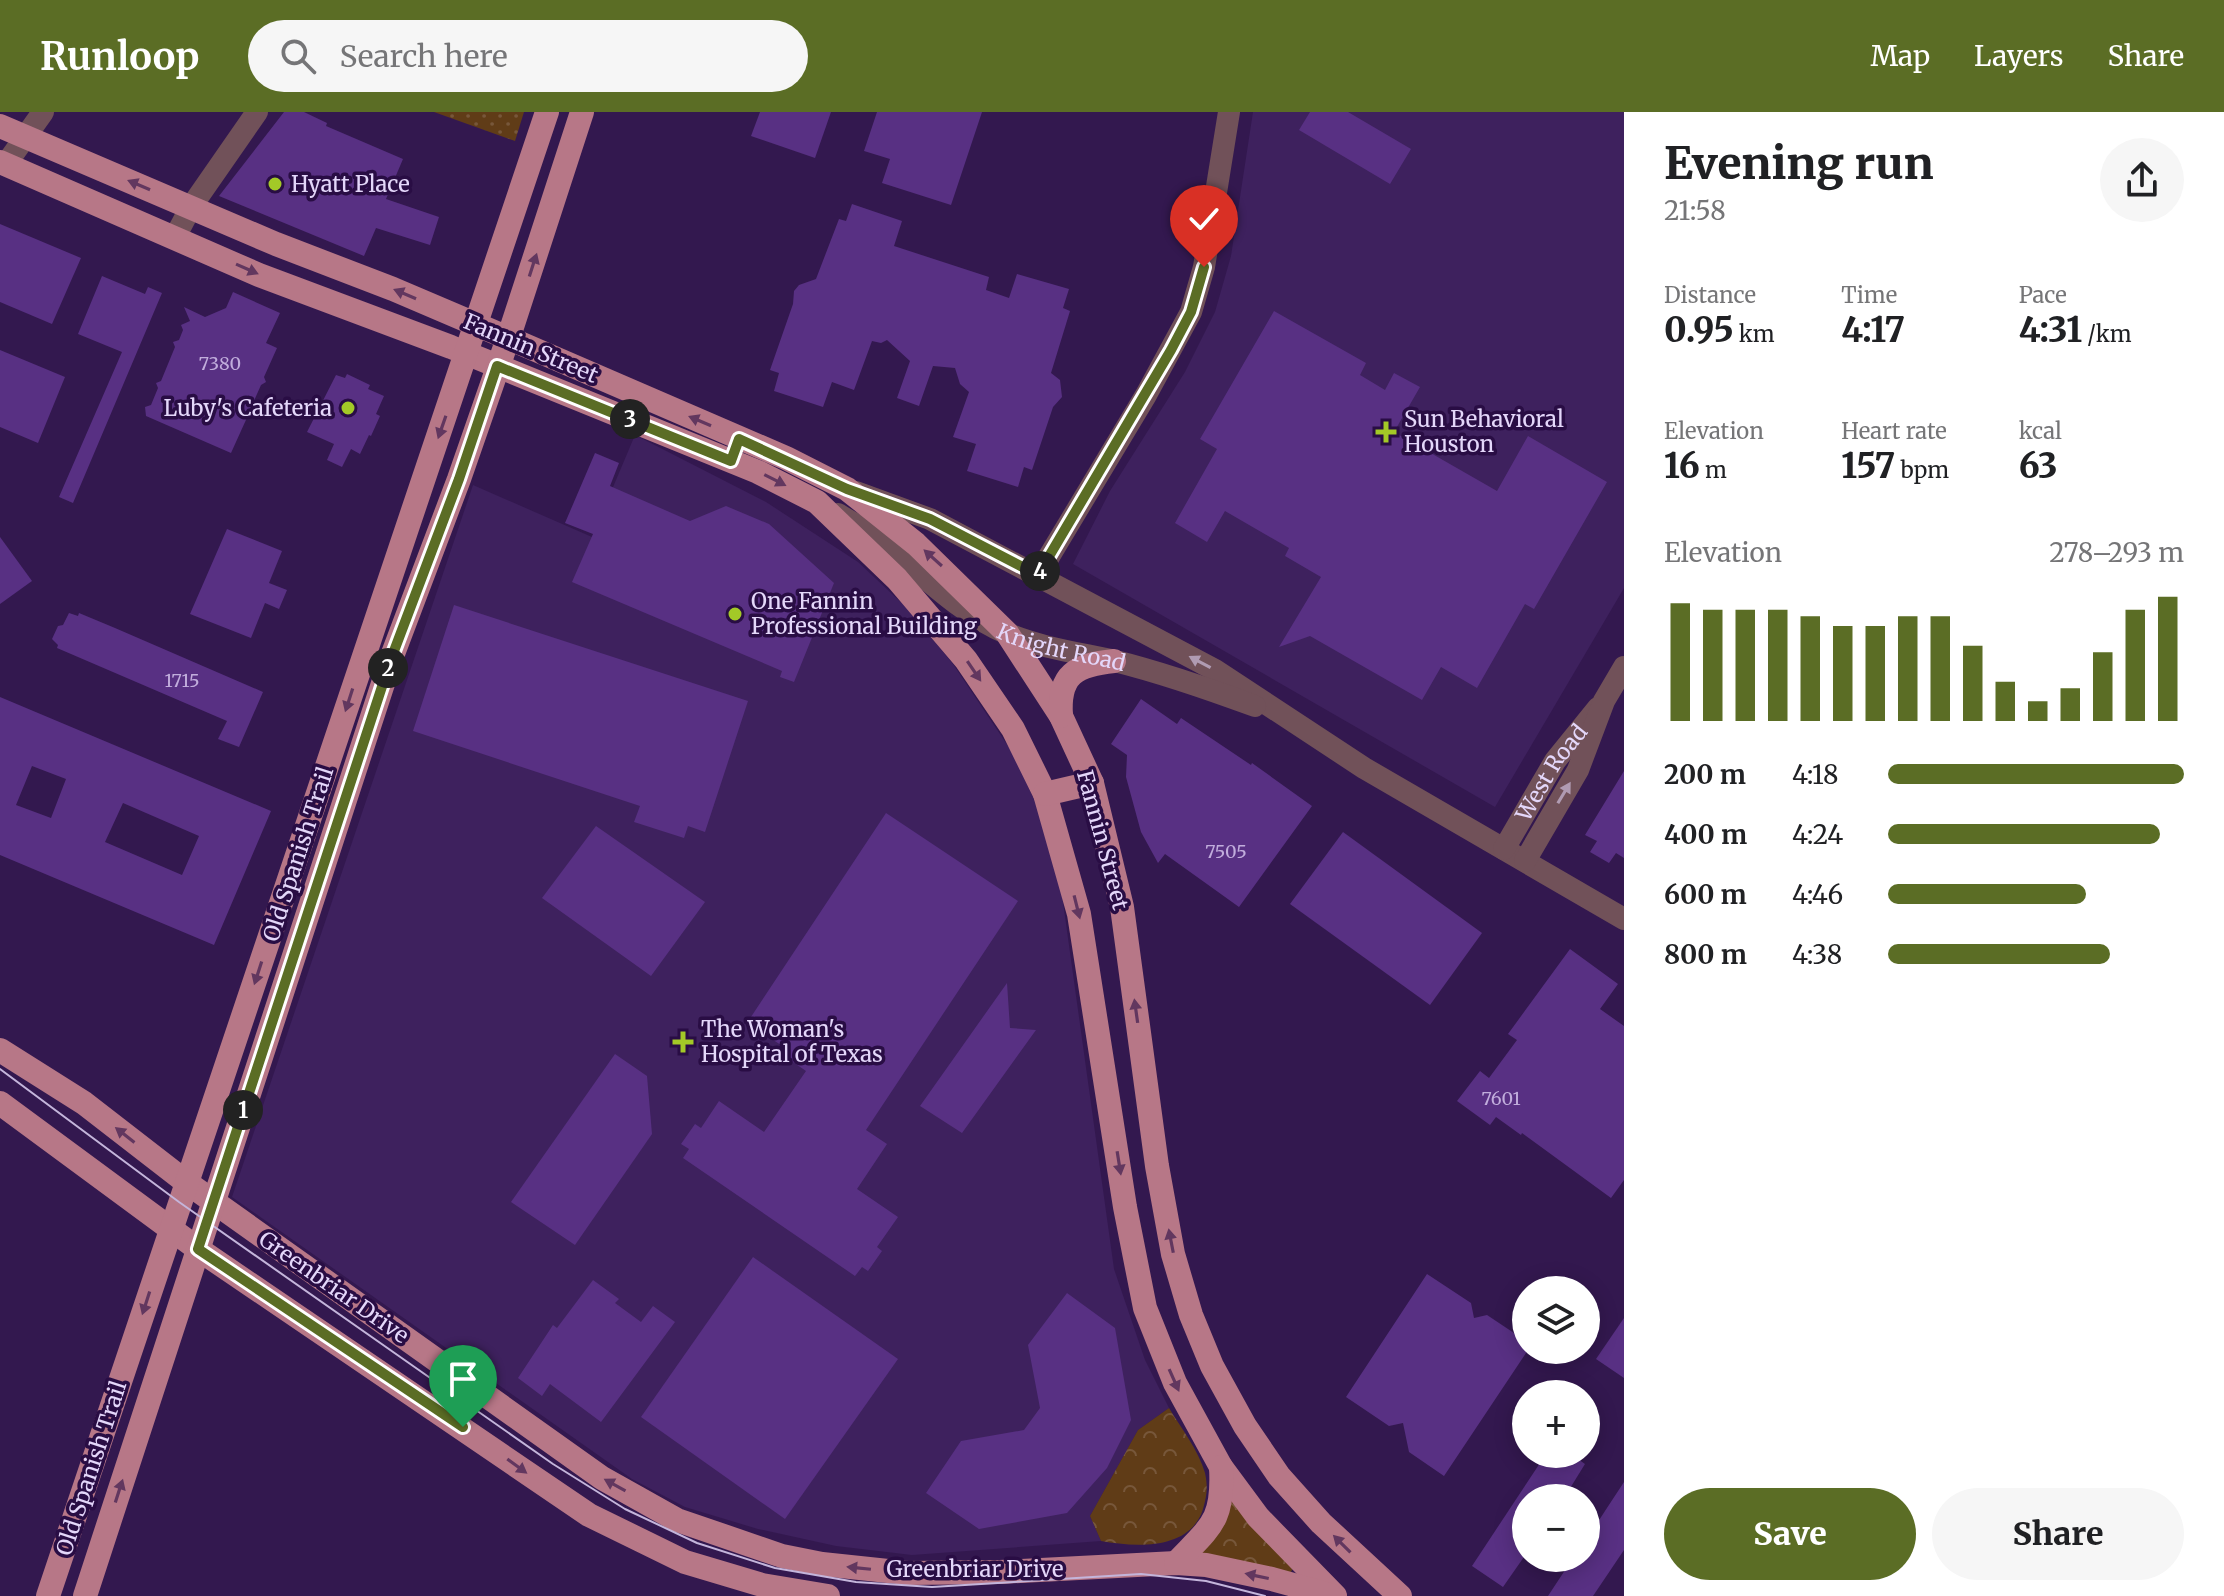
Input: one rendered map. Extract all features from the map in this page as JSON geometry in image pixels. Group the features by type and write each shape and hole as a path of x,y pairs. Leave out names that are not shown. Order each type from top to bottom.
{"main road":[{"name":"Old Spanish Trail","path":"48,1596 547,112"},
{"name":"Old Spanish Trail","path":"85,1596 390,663 508,339 582,112"},
{"name":"Fannin Street","path":"0,126 477,325 735,450 817,502 897,579 966,660 1013,729 1045,794 1079,914 1125,1207 1145,1308 1175,1383 1221,1467 1258,1517 1334,1596"},
{"name":"Fannin Street","path":"3,163 259,275 497,366 847,489 916,544 1007,633 1061,716 1092,783 1122,907 1157,1166 1173,1254 1191,1315 1212,1366 1245,1426 1279,1476 1346,1549 1400,1596"},
{"path":"364,655 390,663"},
{"path":"1061,716 1060,696 1076,671 1088,664 1114,661"},
{"path":"1045,794 1092,783"},
{"path":"320,787 326,810 319,837 325,858"},
{"path":"284,893 310,903"},
{"name":"Greenbriar Drive","path":"0,1050 84,1103 186,1182 602,1478 677,1520 782,1556 822,1564 907,1573 1000,1572 1176,1563 1246,1573 1334,1596"},
{"path":"231,1058 258,1066"},
{"name":"Greenbriar Drive","path":"0,1103 198,1249 589,1515 685,1562 762,1585 828,1596"},
{"path":"1176,1563 1213,1525 1223,1495 1221,1467"}],"street":[{"path":"3,163 43,112"},
{"path":"175,237 191,207 257,112"},
{"path":"1038,575 1146,395 1191,312 1204,267 1229,112"},
{"name":"Knight Road","path":"847,489 930,519 1215,670 1364,768 1624,919"},
{"name":"Knight Road","path":"817,502 878,539 938,589 1007,633 1063,651 1191,682 1290,718"},
{"name":"West Road","path":"1525,861 1578,770 1604,701 1624,667"},
{"name":"West Road","path":"1504,849 1555,761 1604,701"}],"shaded area":[{"name":"Sun Behavioral Houston","path":"1253,112 1624,112 1624,588 1495,807 1073,564 1110,491 1185,372 1215,312 1231,256"},
{"name":"The Woman's Hospital of Texas","path":"635,435 766,502 858,562 908,609 953,664 1012,752 1040,812 1062,895 1114,1269 1145,1360 1169,1408 1138,1430 1090,1516 1101,1541 912,1555 836,1546 758,1529 685,1507 632,1479 232,1197 473,485 592,537"}],"green space":[{"path":"434,112 524,112 515,141"},
{"path":"1169,1408 1194,1448 1205,1473 1206,1495 1196,1523 1186,1533 1160,1543 1145,1545 1101,1541 1090,1516 1138,1430"},
{"path":"1235,1500 1293,1568 1290,1574 1201,1557 1200,1550 1229,1502"}],"building":[{"name":"Hyatt Place","path":"284,112 304,112 327,123 326,126 403,159 386,199 439,217 430,245 376,228 364,256 219,196"},
{"path":"760,112 831,112 815,158 751,136"},
{"path":"877,112 982,112 951,205 882,183 890,159 864,151"},
{"path":"1310,112 1348,112 1411,149 1390,184 1299,130"},
{"path":"852,204 902,221 894,246 989,277 986,290 1009,298 1017,274 1069,289 1063,308 1070,311 1051,373 1060,380 1062,397 1053,407 1032,470 1024,467 1018,487 967,471 976,444 953,437 969,392 960,384 955,368 933,366 919,406 897,398 910,361 887,340 881,343 872,341 854,390 832,382 823,407 774,391 779,373 770,370 793,304 794,291 799,285 816,279 839,219 846,221"},
{"path":"0,224 81,258 52,324 0,302"},
{"path":"102,276 145,294 148,287 162,293 73,503 59,497 122,352 78,334"},
{"path":"233,292 280,313 266,343 277,348 264,377 266,382 261,385 253,403 255,409 250,411 231,453 146,416 145,407 151,405 158,388 156,383 161,381 175,347 173,342 179,340 183,330 181,325 190,321 184,307 205,317 226,308"},
{"path":"1274,311 1366,363 1360,375 1385,390 1394,373 1420,387 1394,432 1497,491 1528,436 1607,482 1534,609 1525,604 1477,688 1441,667 1422,700 1310,636 1279,647 1321,577 1285,556 1289,548 1225,511 1207,542 1175,523 1217,449 1200,439"},
{"path":"0,350 65,377 38,443 0,427"},
{"name":"Luby's Cafeteria","path":"347,374 384,396 371,436 360,454 351,449 342,467 327,460 334,444 307,432 336,375 345,378"},
{"name":"One Fannin Professional Building","path":"595,453 619,463 610,486 690,521 726,506 769,524 834,583 794,682 780,677 782,671 572,582 593,534 565,523"},
{"path":"227,529 282,551 269,583 287,590 279,609 265,603 251,638 190,614"},
{"path":"0,537 32,581 0,604"},
{"path":"454,605 748,701 705,832 688,826 684,838 634,822 640,806 413,731"},
{"path":"69,613 78,616 79,613 263,692 239,747 218,739 227,721 57,648 52,639"},
{"path":"0,697 271,811 214,945 0,855","holes":["32,766 66,779 51,818 16,805","123,803 199,836 182,875 105,842"]},
{"path":"1141,699 1177,724 1181,718 1312,806 1239,907 1165,854 1158,863 1141,832 1126,777 1127,755 1111,744"},
{"path":"1624,771 1624,858 1616,853 1609,863 1590,852 1597,841 1585,835"},
{"path":"886,813 1018,901 866,1130 887,1144 857,1189 898,1217 877,1247 882,1251 868,1271 862,1267 855,1276 683,1158 689,1149 681,1144 695,1124 701,1128 719,1101 764,1132 806,1071 777,1051 781,1045 747,1023"},
{"path":"596,826 705,902 651,976 542,898"},
{"path":"1343,832 1482,933 1430,1005 1290,904"},
{"path":"1570,949 1618,984 1600,1009 1624,1026 1624,1180 1611,1198 1522,1133 1496,1117 1490,1125 1457,1101 1480,1071 1489,1078 1517,1040 1508,1034"},
{"path":"1007,983 1010,1028 1036,1030 962,1133 920,1106"},
{"path":"615,1054 647,1076 652,1134 575,1245 511,1202"},
{"path":"753,1257 898,1359 785,1519 641,1417"},
{"path":"1427,1274 1471,1303 1474,1318 1487,1315 1512,1332 1512,1364 1519,1364 1444,1476 1409,1452 1403,1423 1389,1426 1346,1397"},
{"path":"593,1280 619,1299 615,1303 641,1322 653,1306 675,1322 601,1422 550,1384 542,1396 518,1378 553,1325 557,1328"},
{"path":"1067,1293 1115,1328 1131,1420 1107,1468 1067,1513 979,1529 926,1493 961,1441 1024,1430 1040,1408 1028,1345"},
{"path":"1624,1318 1624,1378 1600,1362 1600,1353"},
{"path":"1537,1468 1583,1468 1573,1484 1526,1484"},
{"path":"1624,1482 1624,1550 1593,1596 1548,1596 1564,1572 1600,1572 1600,1519"},
{"path":"1512,1505 1513,1572 1503,1587 1472,1566"}],"tram line":[{"path":"0,1069 179,1202 553,1464 625,1509 697,1543 775,1568 856,1582 932,1587 1141,1574 1206,1581 1265,1596"}],"place":[{"name":"Hyatt Place","path":"275,184"},
{"name":"Luby's Cafeteria","path":"348,408"},
{"name":"Sun Behavioral Houston","path":"1386,432"},
{"name":"One Fannin Professional Building","path":"735,614"},
{"name":"The Woman's Hospital of Texas","path":"683,1042"}],"route":[{"path":"463,1427 198,1249 391,659 459,479 497,366 731,461 739,439 786,458 847,489 930,519 1038,575 1171,350 1191,312 1204,267"}]}
